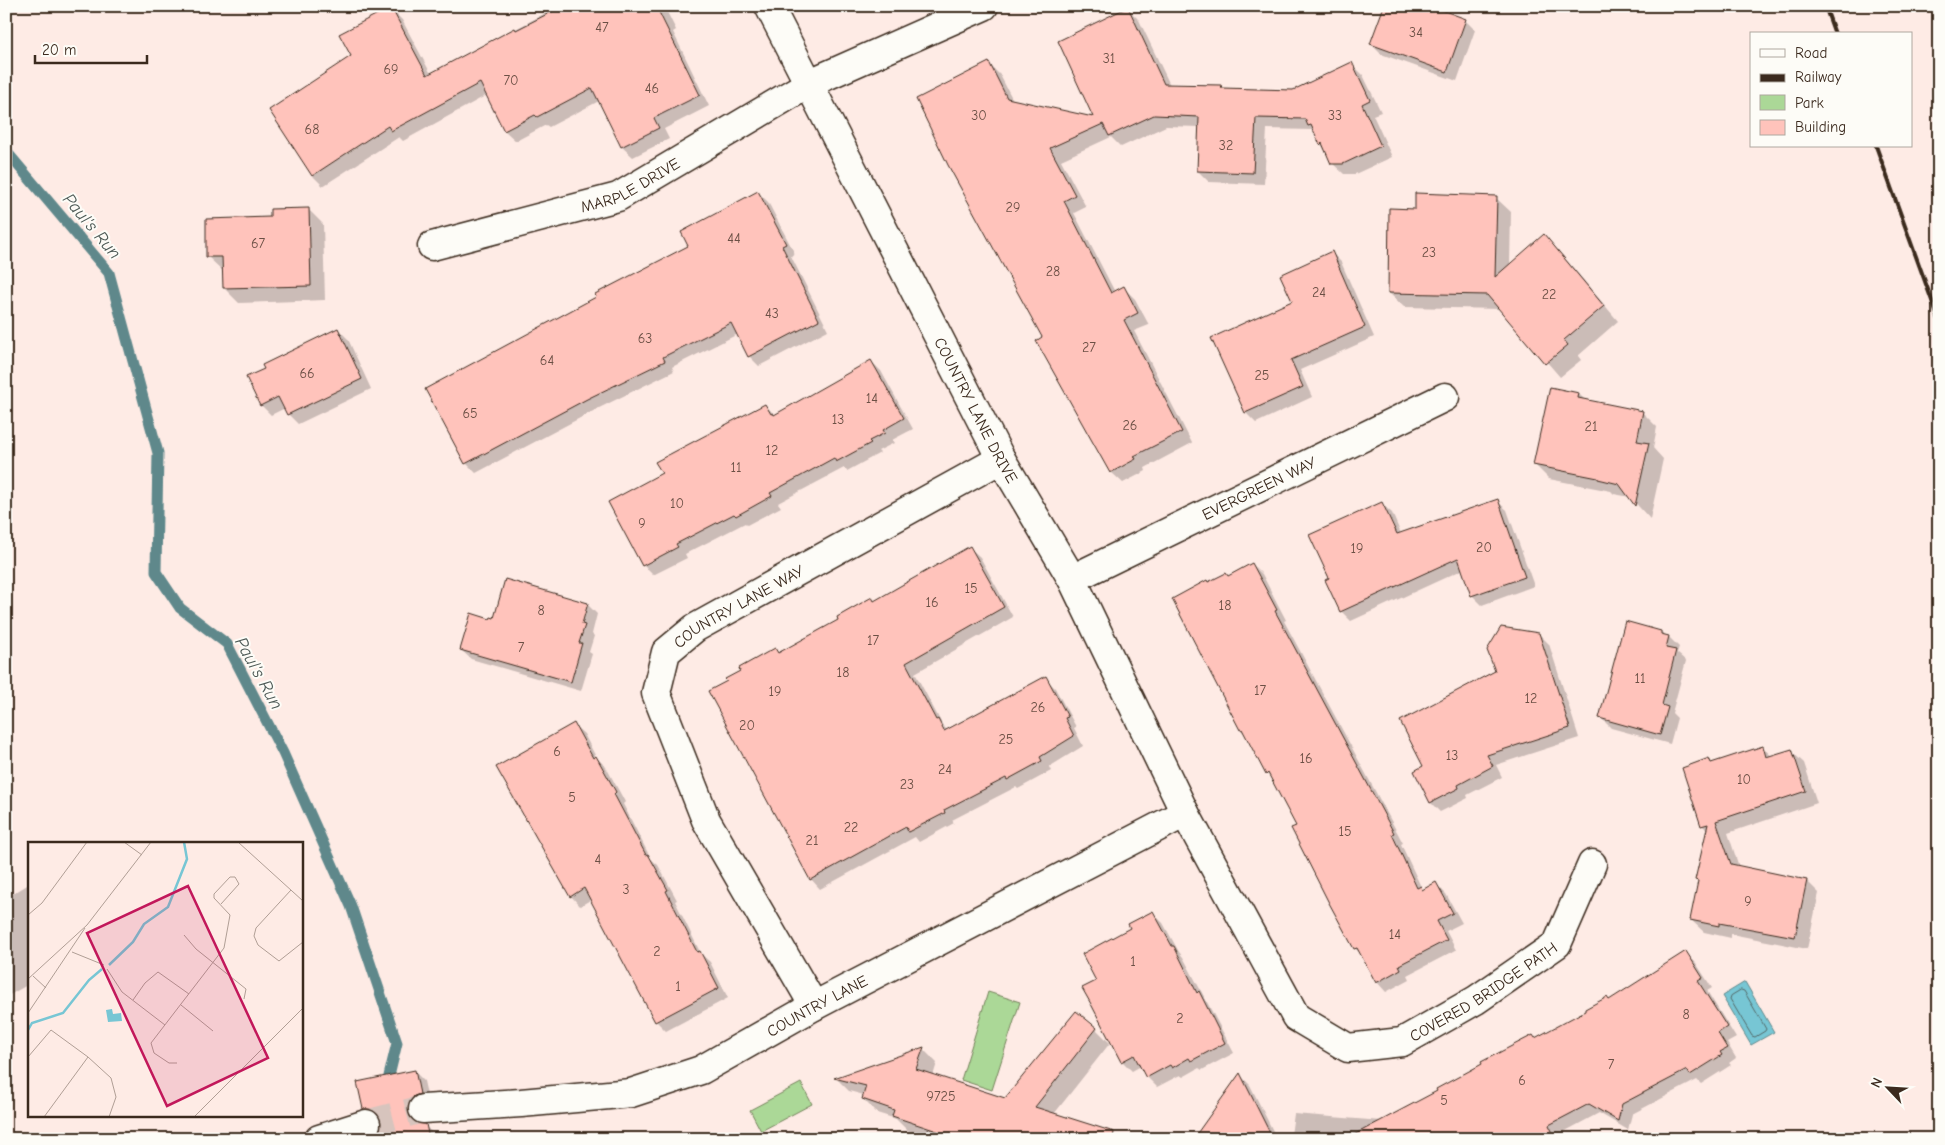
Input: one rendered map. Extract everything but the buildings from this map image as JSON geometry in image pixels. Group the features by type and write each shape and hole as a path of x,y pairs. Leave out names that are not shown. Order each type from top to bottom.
{"street":[{"name":"COUNTRY LANE DRIVE","path":"769,6 1001,459 1072,579 1185,813"},
{"name":"MARPLE DRIVE","path":"432,246 618,197 810,83 984,6"},
{"name":"EVERGREEN WAY","path":"1072,579 1445,397"},
{"name":"COUNTRY LANE WAY","path":"814,1006 706,820 656,692 666,652 695,628 1001,459"},
{"name":"COUNTRY LANE","path":"423,1109 632,1093 701,1070 814,1006 1185,813"},
{"name":"COVERED BRIDGE PATH","path":"1185,813 1296,1018 1348,1048 1402,1042 1476,1000 1557,944 1592,864"},
{"path":"318,1139 366,1124"}],"green space":[{"path":"988,992 1020,1002 992,1090 961,1080"},
{"path":"801,1083 812,1104 761,1131 750,1110"}],"water":[{"path":"1745,982 1774,1032 1751,1045 1722,996"}],"waterway":[{"name":"Paul's Run","path":"6,151 109,273 158,453 156,572 180,608 227,644 283,753 351,906 397,1043 389,1076"}],"tunnel":[{"path":"366,1124 423,1109"}],"railway":[{"path":"1825,6 1834,32"},
{"path":"1877,148 1939,320"}]}
